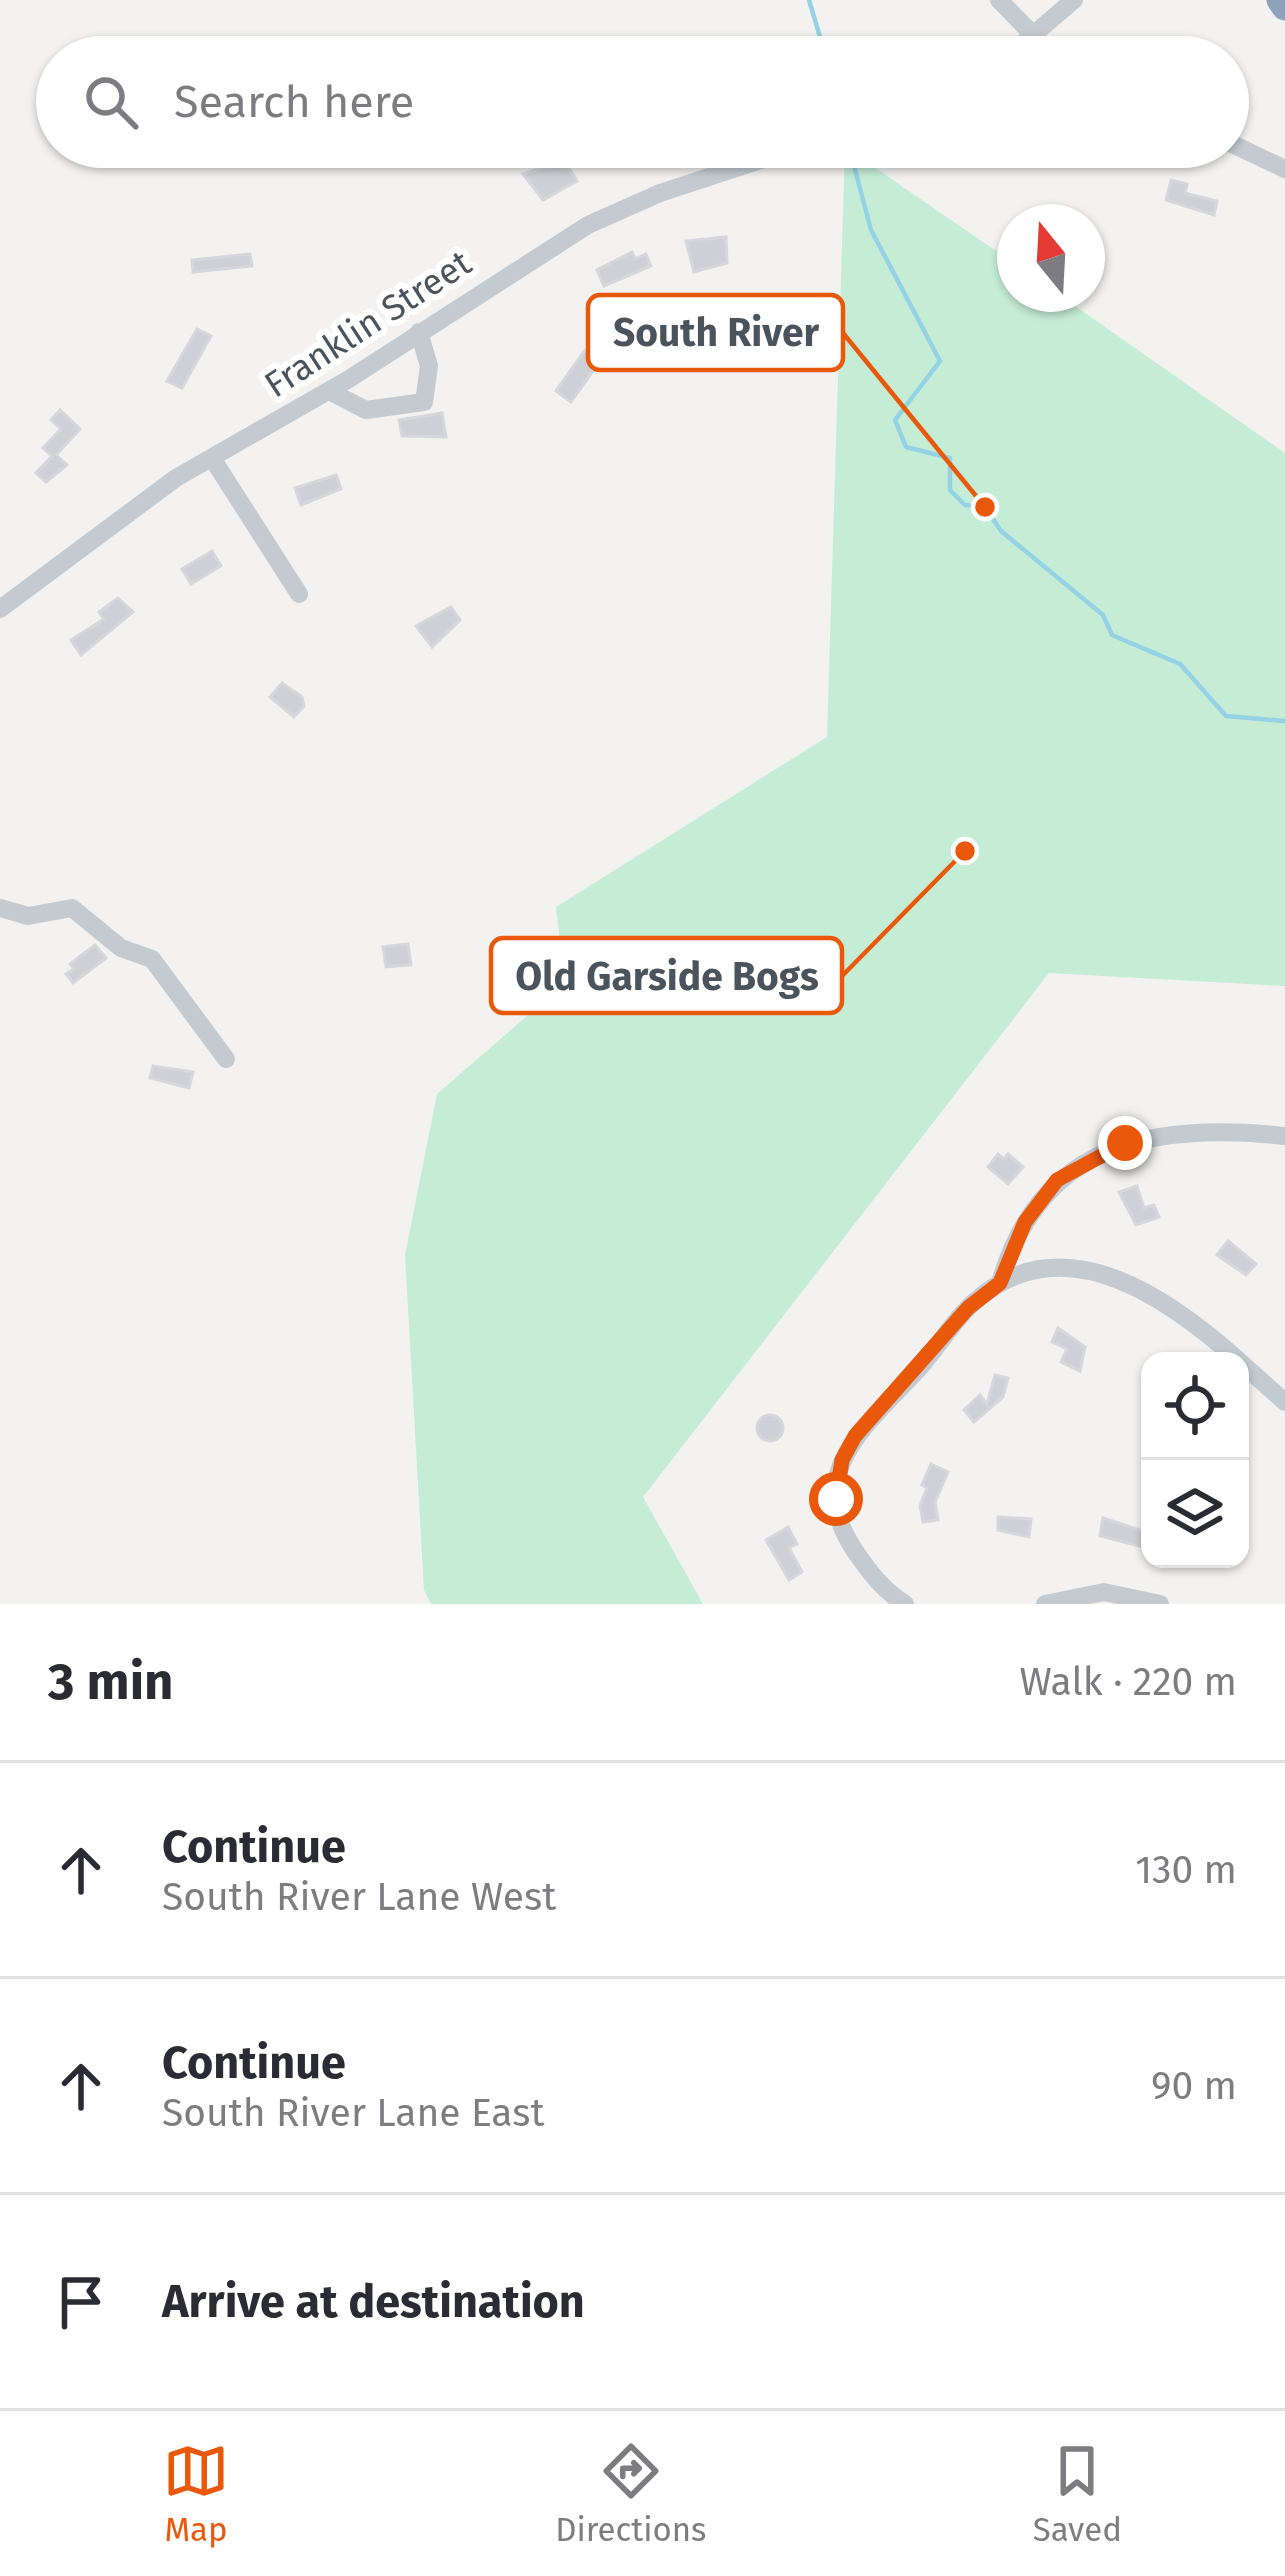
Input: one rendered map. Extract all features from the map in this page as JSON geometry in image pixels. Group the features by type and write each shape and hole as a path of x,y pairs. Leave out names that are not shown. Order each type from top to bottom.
{"street":[{"path":"999,0 1038,34"},
{"path":"1035,36 1074,0"},
{"path":"1249,152 1285,169"},
{"name":"Franklin Street","path":"0,609 128,513 212,458 329,391 613,212 740,168"},
{"path":"329,391 366,410 424,401 429,366 419,332"},
{"path":"212,458 299,594"},
{"path":"0,908 28,916 72,908 121,948 152,958 226,1059"},
{"path":"1000,1283 1025,1222 1057,1180 1089,1159 1125,1143 1172,1134 1219,1129 1285,1136"},
{"path":"905,1604 878,1583 842,1527 836,1499 842,1460 876,1408 916,1372 968,1308 1000,1283 1023,1274 1072,1269 1124,1281 1186,1316 1227,1352"},
{"path":"1249,1371 1285,1402"},
{"path":"1045,1604 1104,1592 1160,1604"}],"green space":[{"path":"844,168 876,168 997,252 997,312 1084,312 1285,453 1285,986 1049,973 643,1497 703,1604 431,1604 424,1590 405,1255 437,1094 565,983 556,907 827,737"}],"building":[{"path":"569,168 577,181 543,200 523,174"},
{"path":"1171,180 1187,184 1185,193 1217,201 1214,215 1166,200"},
{"path":"726,237 727,263 694,272 686,241"},
{"path":"632,252 635,259 646,254 651,266 604,286 597,270"},
{"path":"250,254 252,266 193,272 192,260"},
{"path":"197,329 211,336 182,388 167,381"},
{"path":"585,350 600,361 571,402 556,391"},
{"path":"60,410 80,429 56,455 67,465 46,482 36,473 52,456 43,448 61,429 51,420"},
{"path":"442,413 446,437 402,436 399,420"},
{"path":"336,475 341,489 301,505 295,488"},
{"path":"212,551 221,566 191,584 182,569"},
{"path":"118,598 133,612 81,655 71,640 104,619 99,612"},
{"path":"451,607 460,620 432,647 416,626"},
{"path":"282,683 302,697 304,706 294,717 270,697"},
{"path":"408,944 411,965 386,967 383,947"},
{"path":"95,945 106,958 73,983 66,974 74,969 70,964"},
{"path":"153,1066 193,1072 189,1088 150,1078"},
{"path":"998,1154 1004,1159 1008,1154 1023,1167 1008,1184 988,1167"},
{"path":"1137,1186 1144,1208 1154,1205 1159,1217 1136,1225 1119,1192"},
{"path":"1228,1241 1256,1264 1246,1275 1217,1255"},
{"path":"1058,1328 1085,1347 1080,1371 1061,1362 1067,1349 1052,1342"},
{"path":"995,1375 1008,1378 1003,1397 974,1422 964,1410 980,1395 987,1404"},
{"path":"770,1415 783,1428 770,1441 757,1428"},
{"path":"931,1464 948,1472 935,1502 938,1520 923,1522 920,1506 927,1488 922,1485"},
{"path":"998,1517 1031,1519 1029,1537 998,1530"},
{"path":"1103,1518 1141,1530 1141,1547 1100,1536"},
{"path":"788,1527 797,1544 789,1548 802,1572 789,1580 766,1540"}],"waterway":[{"path":"809,0 820,36"},
{"path":"855,168 871,230 940,361 895,420 906,447 950,458 950,490 965,505 985,507 1001,531 1103,615 1112,635 1180,664 1226,716 1285,721"}],"place":[{"name":"South River","path":"985,507"},
{"name":"Old Garside Bogs","path":"965,851"}],"route":[{"path":"836,1499 842,1460 855,1436 968,1308 1000,1283 1025,1222 1057,1180 1125,1143"}]}
